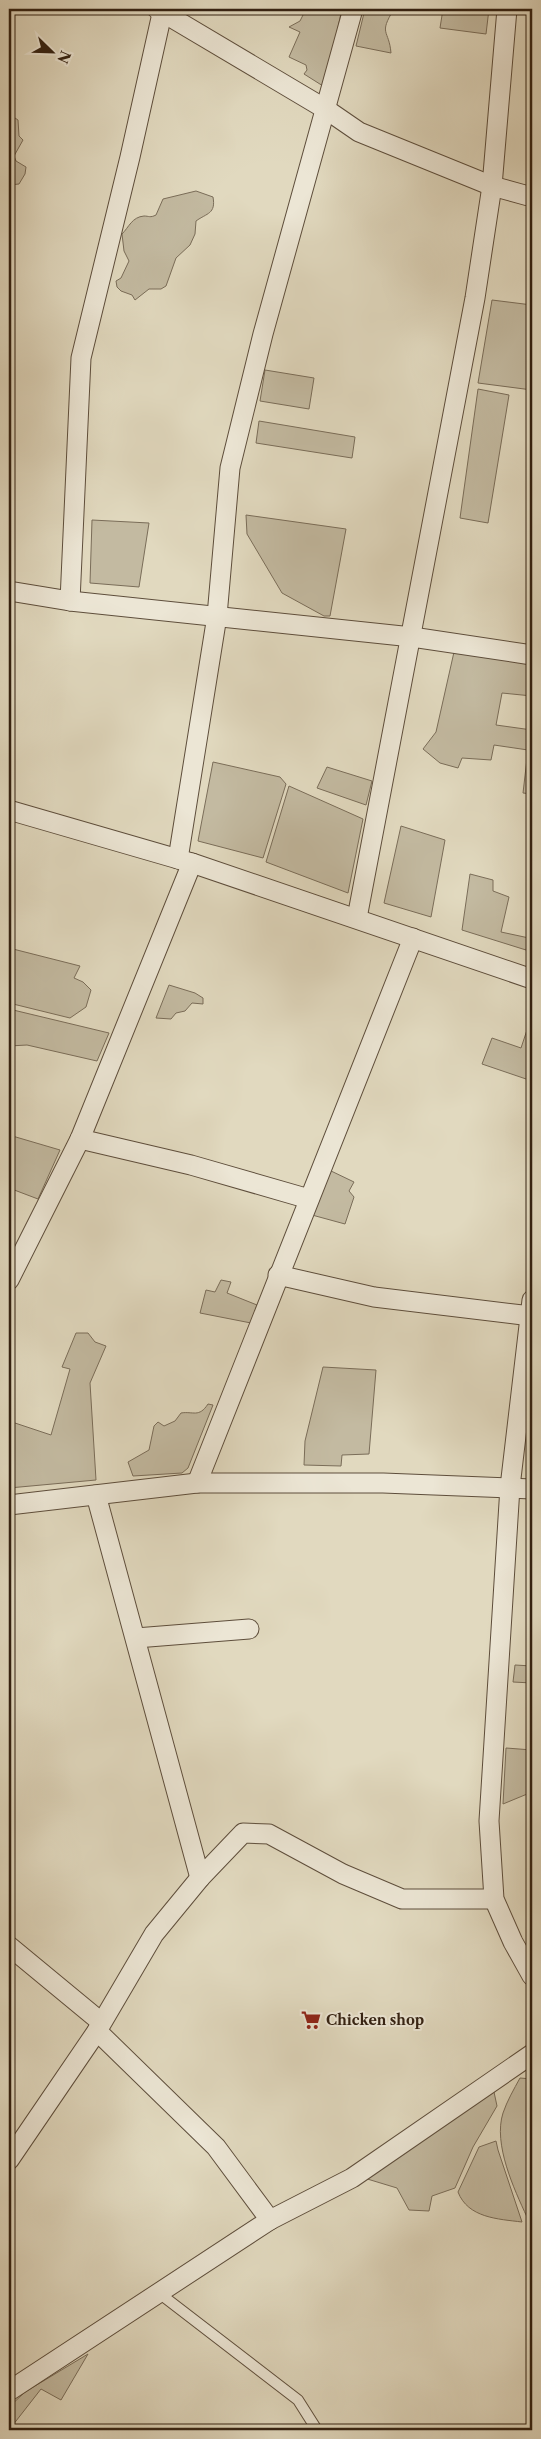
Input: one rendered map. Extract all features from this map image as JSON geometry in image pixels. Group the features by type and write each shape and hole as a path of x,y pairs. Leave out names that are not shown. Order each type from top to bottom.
{"street":[{"path":"9,1280 80,1139 185,861 217,616 230,468 263,334 327,110 353,9"},
{"path":"357,918 475,298 492,186 507,9"},
{"path":"70,600 81,358 125,156 161,10 327,110 359,132 492,186 532,198"},
{"path":"9,591 70,600 412,637 532,655"},
{"path":"9,810 185,861 532,979"},
{"path":"197,1483 413,938"},
{"path":"80,1139 191,1165 309,1199"},
{"path":"278,1275 374,1297 532,1308 510,1487 489,1821 494,1899 513,1942 532,1976"},
{"path":"9,1505 197,1483 383,1482 532,1489"},
{"path":"96,1495 200,1878"},
{"path":"136,1638 249,1629"},
{"path":"9,2160 16,2137 99,2027 154,1934 200,1878 243,1833 269,1834 343,1874 402,1899 494,1899"},
{"path":"9,1946 99,2027 216,2147 270,2220"},
{"path":"9,2391 270,2220 352,2178 532,2054"}],"lane":[{"path":"159,2292 298,2400 318,2430"}],"shaded area":[{"path":"306,9 330,9 341,13 326,85 323,86 304,74 307,70 306,65 289,57 300,32 289,27 300,21"},
{"path":"365,9 394,9 385,28 391,53 356,46"},
{"path":"443,9 489,9 486,34 440,28"},
{"path":"9,114 18,120 19,136 23,140 14,156 16,161 26,167 25,174 19,184 9,185"},
{"path":"196,191 213,197 213,207 210,212 196,221 195,234 190,245 176,258 166,286 161,289 149,289 135,300 132,295 121,291 117,287 116,281 121,278 129,261 124,251 122,234 136,218 156,215 163,199"},
{"path":"492,300 532,305 532,390 478,383"},
{"path":"265,370 314,378 309,409 260,401"},
{"path":"478,389 509,395 488,523 460,518"},
{"path":"259,421 355,437 352,458 256,443"},
{"path":"246,515 346,529 330,616 324,616 282,593 247,534"},
{"path":"92,520 149,523 139,587 90,583"},
{"path":"454,652 532,664 532,696 502,693 496,725 532,730 532,794 523,793 528,750 494,745 491,760 462,758 458,768 440,763 423,749 436,732"},
{"path":"213,762 280,777 286,784 263,858 198,841"},
{"path":"327,767 372,781 366,805 317,788"},
{"path":"289,786 363,819 348,893 266,862"},
{"path":"401,826 445,840 431,917 384,903"},
{"path":"470,874 493,880 493,891 509,897 501,932 529,938 526,950 462,930"},
{"path":"13,949 80,966 74,978 83,982 91,990 86,1007 70,1018 9,1003 9,980"},
{"path":"169,985 195,993 203,998 203,1004 192,1003 185,1011 176,1013 171,1019 156,1018"},
{"path":"9,1009 109,1033 97,1061 27,1045 9,1046"},
{"path":"532,1015 532,1052 530,1059 532,1060 532,1081 482,1064 492,1038 521,1048"},
{"path":"9,1135 60,1150 38,1199 9,1188"},
{"path":"329,1170 354,1182 349,1191 354,1197 345,1224 312,1215"},
{"path":"221,1280 231,1282 227,1293 257,1305 251,1323 200,1313 206,1290 215,1292"},
{"path":"76,1333 88,1333 95,1342 106,1346 90,1383 96,1480 9,1488 9,1421 51,1435 70,1369 62,1367"},
{"path":"323,1367 376,1370 369,1454 342,1455 341,1466 304,1465 305,1441"},
{"path":"208,1404 213,1405 188,1468 182,1473 133,1476 128,1462 149,1450 154,1426 158,1422 164,1426 175,1421 181,1413 202,1411"},
{"path":"515,1665 532,1666 532,1683 513,1682"},
{"path":"506,1748 532,1750 532,1792 503,1804"},
{"path":"520,2078 532,2079 532,2219 527,2217 511,2180 506,2166 501,2138 503,2113"},
{"path":"494,2092 497,2106 473,2147 455,2188 432,2196 429,2211 409,2210 397,2188 364,2178"},
{"path":"496,2141 522,2222 494,2218 476,2212 463,2201 458,2192 479,2147"},
{"path":"88,2354 61,2400 41,2389 9,2430 9,2407 25,2392"}],"place":[{"name":"Chicken shop","path":"311,2020"}]}
